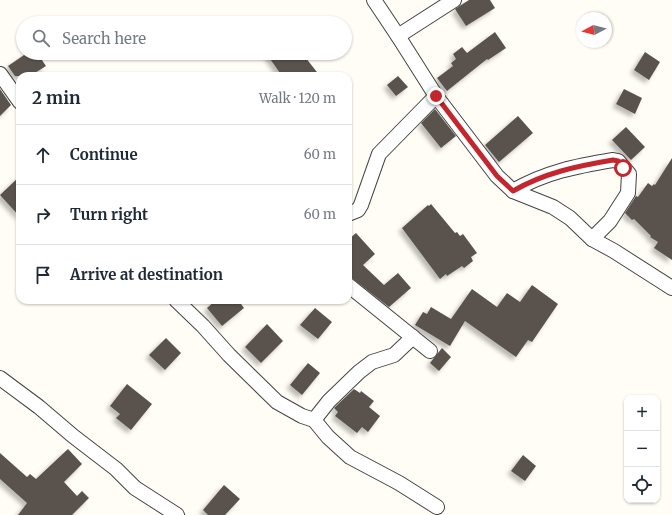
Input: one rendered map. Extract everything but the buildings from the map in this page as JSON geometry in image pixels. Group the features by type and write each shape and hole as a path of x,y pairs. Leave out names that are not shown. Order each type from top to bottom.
{"street":[{"path":"374,0 436,96 497,176 513,191 559,211 570,218 592,239 614,251 672,288"},
{"path":"398,36 454,0"},
{"path":"0,74 16,96"},
{"path":"352,212 358,210 361,205 379,154 436,96"},
{"path":"513,191 528,182 564,169 613,160 618,161 629,174 628,192 610,221 592,239"},
{"path":"352,288 430,351"},
{"path":"180,304 277,402 302,416 314,420 338,448 350,457 399,483 437,507"},
{"path":"314,420 329,401 359,372 372,362 394,355 413,337"},
{"path":"0,378 40,407 73,436 116,470 135,488 177,515"}],"route":[{"path":"436,96 497,176 513,191 528,182 564,169 613,160 618,161 623,168"}]}
